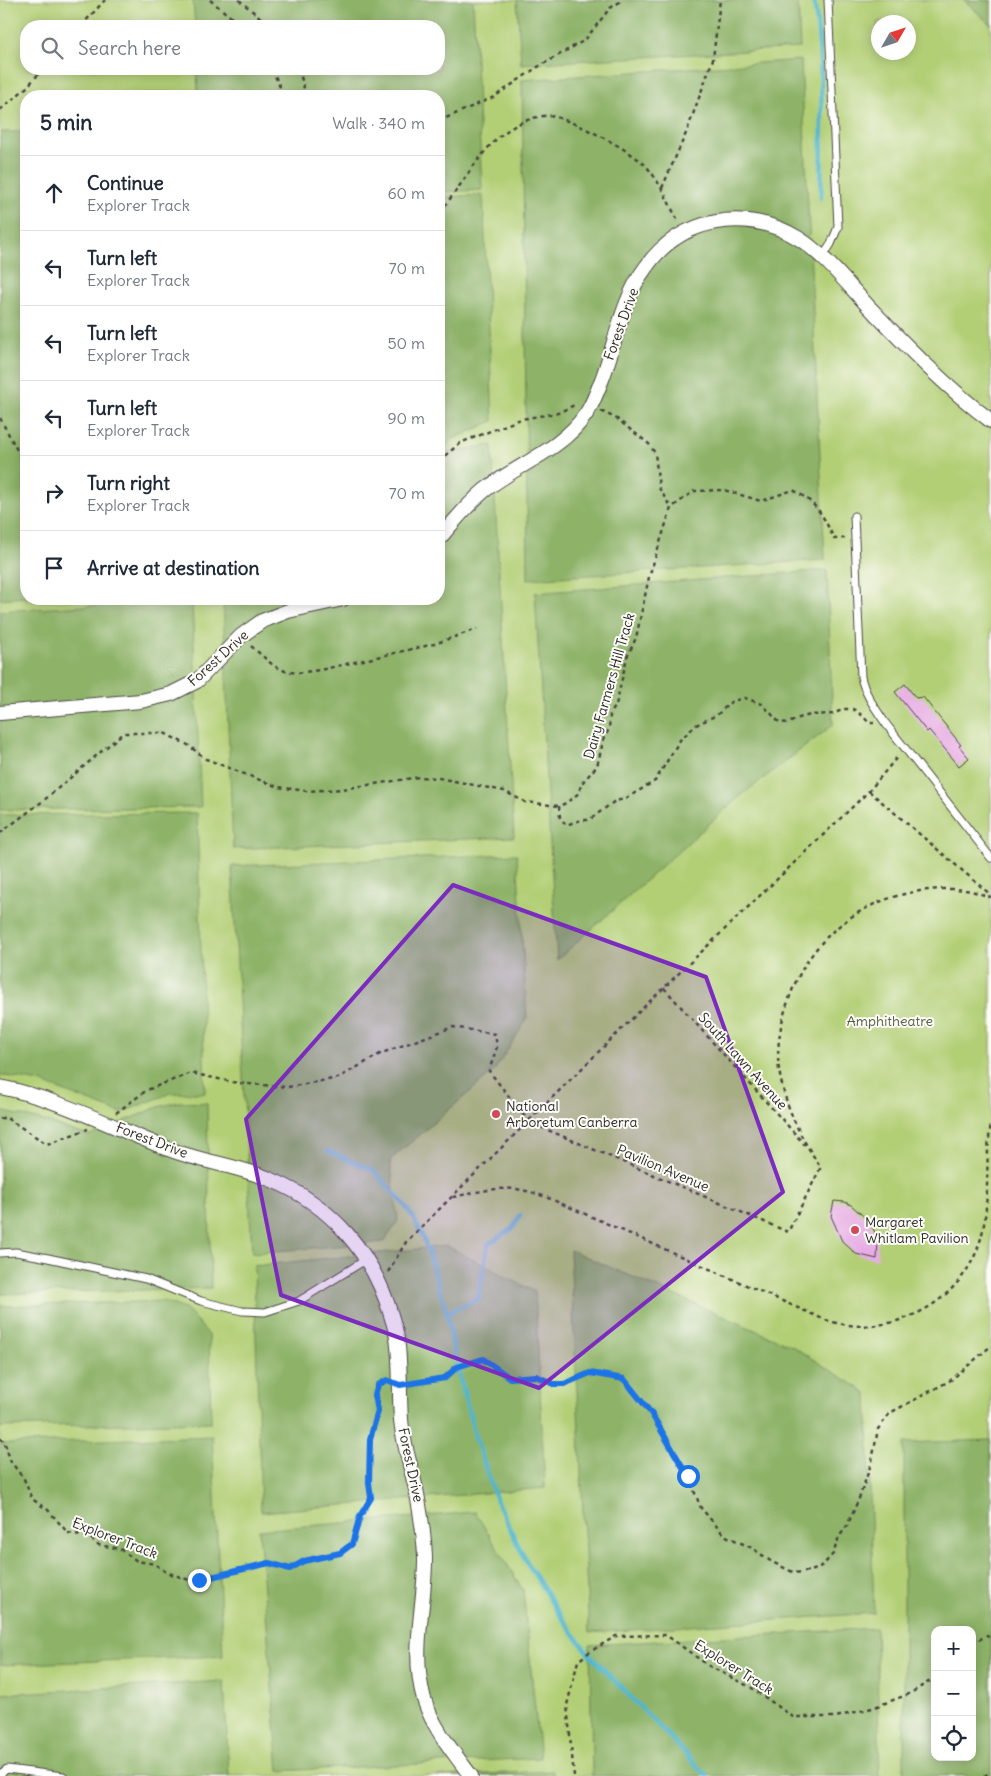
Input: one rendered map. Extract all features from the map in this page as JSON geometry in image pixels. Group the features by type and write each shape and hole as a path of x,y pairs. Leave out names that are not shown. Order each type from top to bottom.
{"street":[{"name":"Forest Drive","path":"445,532 471,502 485,490 561,441 581,421 598,391 632,290 645,268 655,254 683,232 704,224 724,221 754,221 775,226 799,238 822,258 918,359 961,398 991,421"},
{"name":"Forest Drive","path":"0,713 141,701 171,694 197,680 241,636 262,621 275,615 312,605"},
{"name":"Forest Drive","path":"0,1087 52,1101 104,1121 172,1151 240,1168 299,1192 333,1219 353,1239 367,1259 380,1284 397,1336 404,1445 417,1492 424,1530 425,1559 419,1641 419,1668 424,1698 443,1738 471,1776"}],"lane":[{"path":"822,258 831,244 838,227 828,0"},
{"path":"854,516 861,677 870,701 904,749 991,858"},
{"path":"0,1253 16,1252 146,1279 201,1301 242,1311 265,1312 300,1301 367,1259"},
{"path":"0,1774 7,1769 63,1776"}],"path":[{"path":"87,20 105,0"},
{"path":"210,0 235,20"},
{"path":"239,0 263,20"},
{"path":"445,118 494,97 536,68 586,40 610,8 624,0"},
{"path":"662,188 687,131 714,59 720,0"},
{"path":"24,90 38,75"},
{"path":"275,75 281,90"},
{"path":"301,75 304,90"},
{"path":"0,110 20,93"},
{"path":"445,204 482,154 508,130 532,119 550,116 578,124 618,146 644,164 662,188 683,232"},
{"path":"0,418 20,456"},
{"name":"Dairy Farmers Hill Track","path":"559,806 571,800 579,793 581,784 597,766 604,738 609,729 610,715 616,705 627,656 636,638 649,577 671,508 694,491 724,490 761,501 793,490 810,499 825,519 834,539 846,538 854,516"},
{"path":"241,636 274,666 285,671 297,673 320,670 434,644 477,629"},
{"path":"0,833 43,801 123,734 164,733 188,745 206,759 278,787 316,791 343,789 419,777 440,778 504,791 525,802 559,806 560,817 566,825 581,820 589,820 615,801 625,799 655,781 680,740 696,725 717,715 732,701 745,698 762,704 779,722 789,723 810,715 833,714 844,709 853,710 863,716"},
{"path":"380,1284 406,1242 664,988 869,791 904,749"},
{"path":"869,791 991,896"},
{"path":"807,1148 794,1122 779,1070 780,1040 784,1011 794,985 808,959 825,938 847,919 874,903 903,894 932,890 965,890 991,896"},
{"name":"South Lawn Avenue","path":"664,988 807,1148"},
{"path":"0,1119 5,1118 47,1144 94,1127 147,1090 192,1073 237,1083 288,1088 338,1078 382,1053 453,1028 495,1034 498,1047 489,1071 529,1122"},
{"name":"Pavilion Avenue","path":"529,1122 788,1232 821,1167 807,1148"},
{"path":"453,1197 494,1189 514,1189 530,1192 567,1206 829,1321 859,1326 890,1324 912,1316 932,1305 953,1287 973,1259 981,1237 985,1216 991,1124"},
{"name":"Explorer Track","path":"0,1438 4,1441 11,1462 24,1479 32,1499 48,1510 68,1533 88,1536 99,1546 120,1548 137,1561 155,1564 166,1572 189,1580 199,1580 269,1563 290,1569 304,1561 340,1553 352,1544 360,1516 371,1498 369,1483 370,1439 378,1411 375,1395 378,1385 387,1380 400,1385 445,1378 457,1367 483,1359 510,1378 536,1376 554,1384 564,1384 590,1373 624,1379 651,1413 670,1444 688,1476 701,1508 724,1535 752,1548 765,1555 772,1562 795,1573 814,1570 823,1565 833,1554 839,1537 848,1526 860,1496 872,1461 878,1430 890,1414 951,1380 991,1346"},
{"name":"Explorer Track","path":"574,1776 567,1705 578,1661 616,1636 666,1635 709,1666 752,1688 793,1717 836,1717 872,1708 909,1694 931,1680"},
{"path":"976,1641 986,1635 991,1636"},
{"path":"984,1776 991,1772"}],"highlighted area":[{"path":"453,885 706,977 783,1192 539,1388 281,1295 246,1119"}],"green space":[{"name":"National Arboretum Canberra","path":"0,0 991,0 991,1776 0,1776"},
{"path":"193,0 473,0 482,190 445,192 445,90 198,90 197,75 445,75 445,20 195,20"},
{"path":"517,0 798,0 800,48 521,64"},
{"path":"964,0 991,0 991,25"},
{"path":"801,60 825,560 528,579 522,80"},
{"path":"0,132 20,132 20,597 0,599"},
{"path":"483,195 493,421 453,439 445,446 445,197"},
{"path":"492,445 514,837 233,849 223,605 445,605 445,453"},
{"path":"827,570 833,725 739,797 557,960 535,593"},
{"path":"105,605 192,605 201,807 0,810 0,611"},
{"path":"197,813 205,1093 171,1093 120,1113 40,1082 0,1075 0,815"},
{"path":"517,854 527,1019 494,1071 390,1160 398,1221 384,1242 252,1253 232,866"},
{"path":"178,1102 207,1103 211,1288 0,1294 0,1111 37,1119 89,1136 158,1107"},
{"path":"447,1246 535,1292 545,1488 261,1512 254,1266"},
{"path":"570,1250 792,1346 867,1393 874,1613 589,1633"},
{"path":"164,1301 187,1310 209,1335 211,1422 0,1427 0,1306"},
{"path":"212,1436 223,1656 0,1665 0,1444"},
{"path":"991,1440 991,1776 904,1776 904,1443"},
{"path":"475,1512 523,1590 540,1758 279,1771 259,1530"},
{"path":"876,1628 880,1776 592,1776 590,1645"},
{"path":"224,1681 229,1776 0,1776 0,1694"},
{"path":"553,1771 553,1776 438,1776"}],"building":[{"path":"905,684 916,698 923,697 961,745 959,746 969,758 959,766 929,730 927,732 895,692"},
{"name":"Margaret Whitlam Pavilion","path":"834,1201 845,1202 851,1205 869,1221 878,1238 877,1259 856,1254 842,1241 831,1216"}],"waterway":[{"path":"814,0 821,74 821,198"},
{"path":"328,1151 374,1171 403,1203 413,1217 424,1239 447,1313 457,1367 476,1439 497,1502 524,1557 557,1611 588,1653 707,1776"},
{"path":"447,1313 478,1299 488,1244 513,1228 520,1215"}],"place":[{"name":"National Arboretum Canberra","path":"496,1114"},
{"name":"Margaret Whitlam Pavilion","path":"855,1230"}],"route":[{"path":"199,1580 242,1568 269,1563 290,1569 304,1561 340,1553 352,1544 360,1516 371,1498 369,1483 370,1439 378,1411 375,1395 378,1385 387,1380 400,1385 445,1378 457,1367 483,1359 510,1378 536,1376 554,1384 564,1384 590,1373 624,1379 651,1413 688,1476"}],"park label":[{"name":"Amphitheatre","path":"890,1021"}]}
